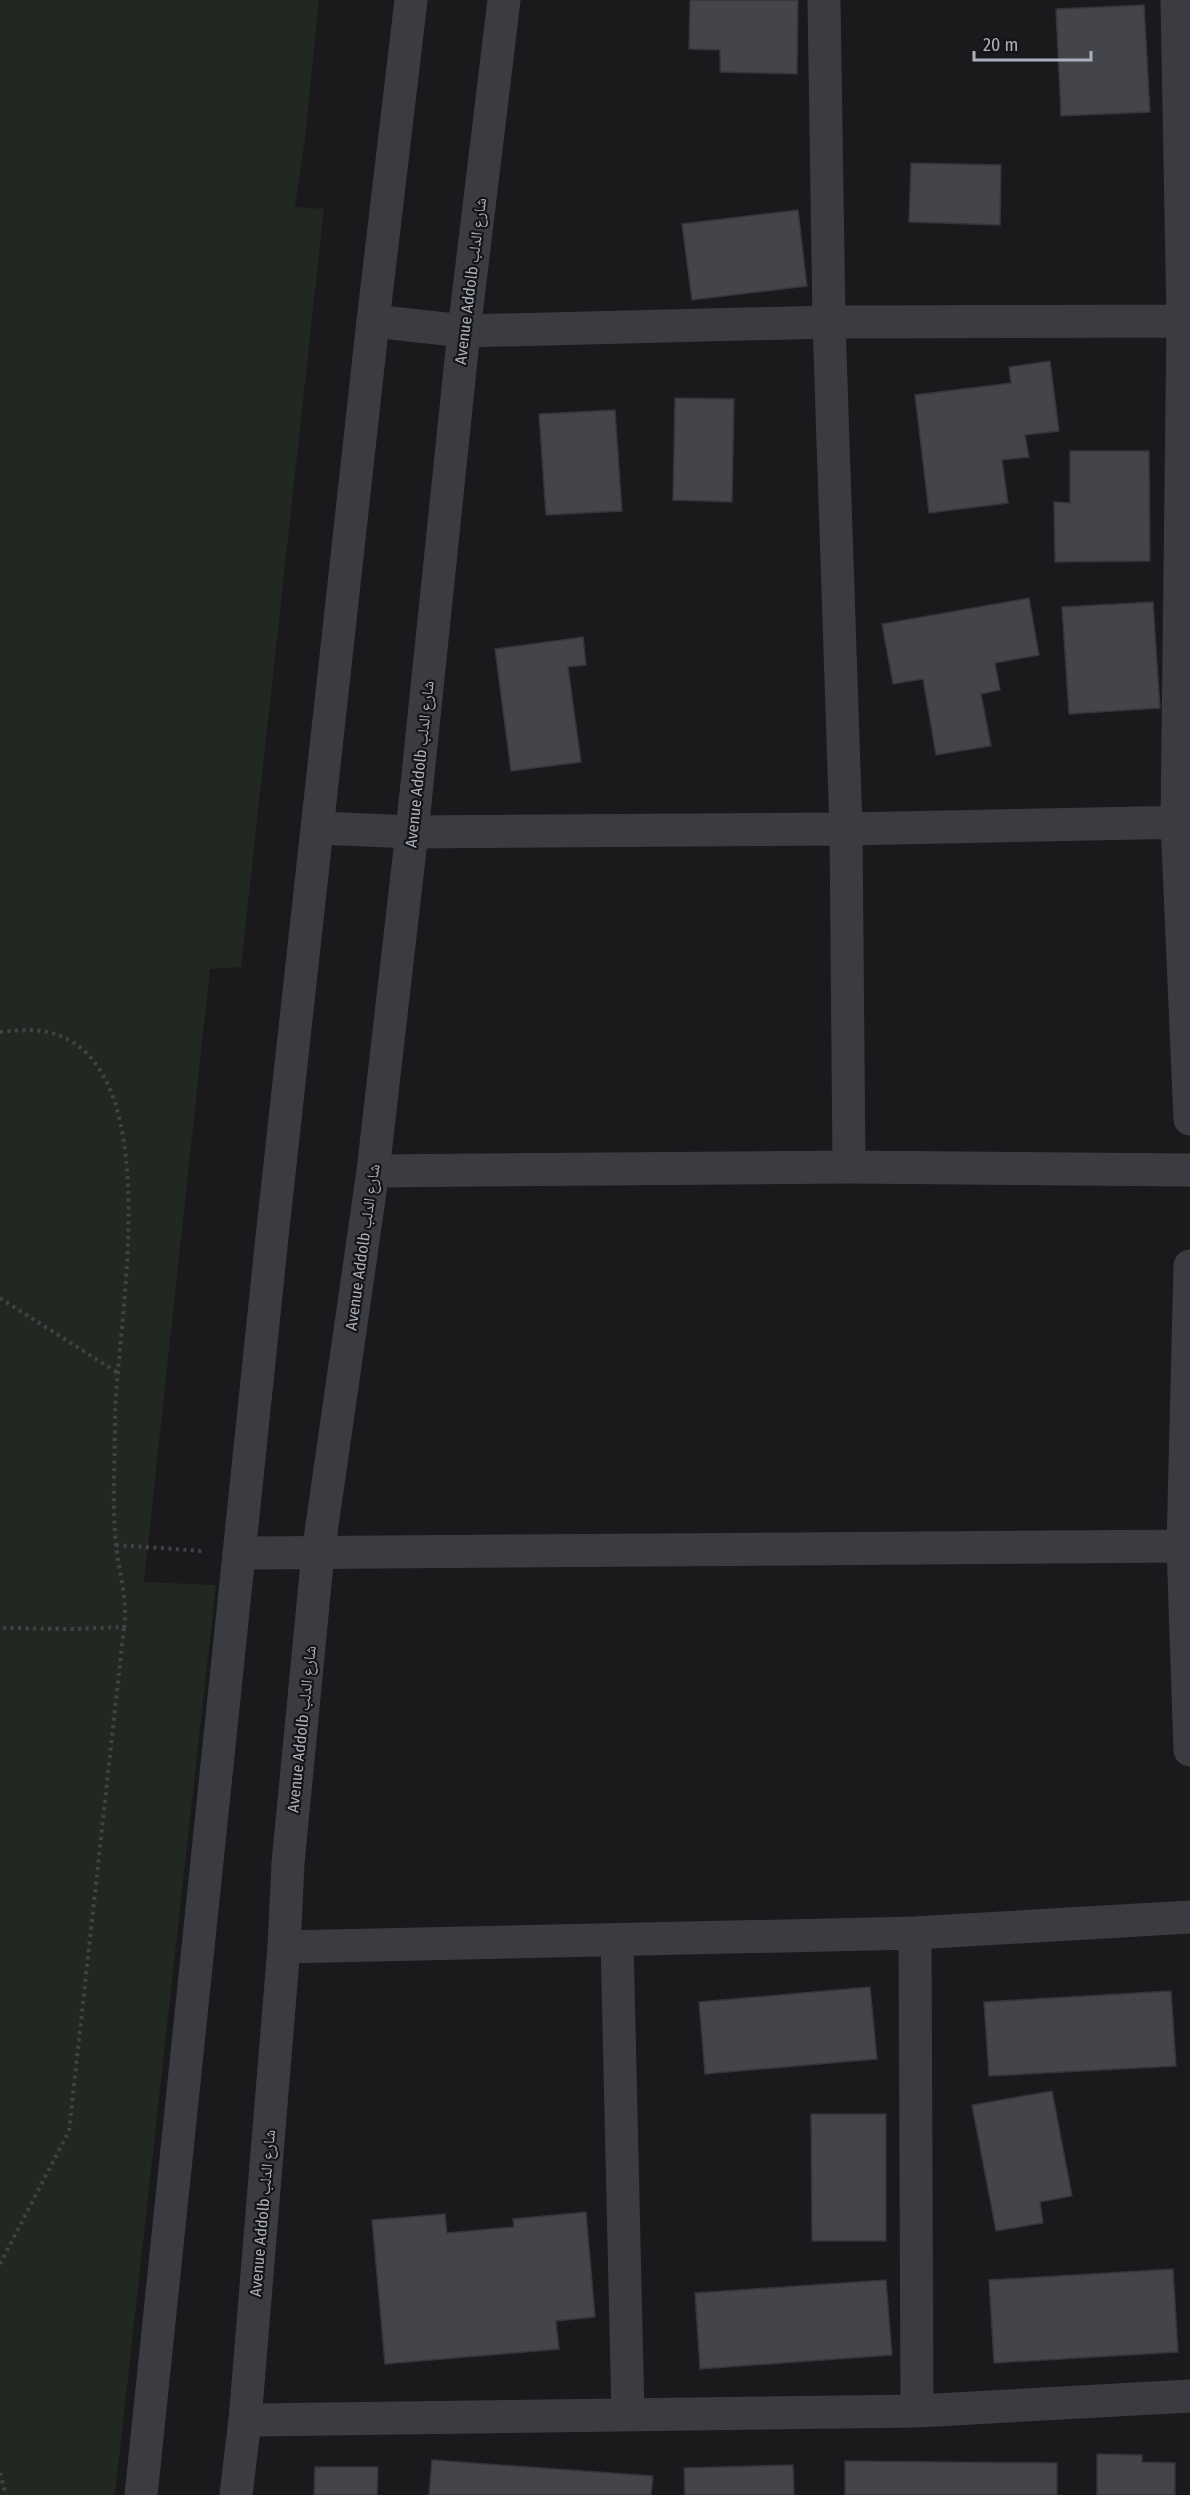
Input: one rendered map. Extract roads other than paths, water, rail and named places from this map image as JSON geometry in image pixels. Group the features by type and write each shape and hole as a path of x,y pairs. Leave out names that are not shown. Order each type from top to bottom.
{"street":[{"path":"141,2495 272,1237 373,321 411,0"},
{"name":"Avenue Addolb شارع الدلب","path":"236,2495 245,2420 284,1947 288,1863 318,1552 374,1171 464,331 504,0"},
{"path":"824,0 829,322 846,829 849,1167"},
{"path":"1177,0 1186,321 1183,822 1190,1119"},
{"path":"373,321 464,331 829,322 1186,321"},
{"path":"318,828 412,832 846,829 1183,822"},
{"path":"374,1171 849,1167 1190,1170"},
{"path":"1190,1266 1187,1546 1190,1750"},
{"path":"239,1553 1187,1546"},
{"path":"284,1947 915,1933 1190,1917"},
{"path":"915,1933 917,2411"},
{"path":"617,1940 628,2415"},
{"path":"245,2420 917,2411 1190,2396"}]}
